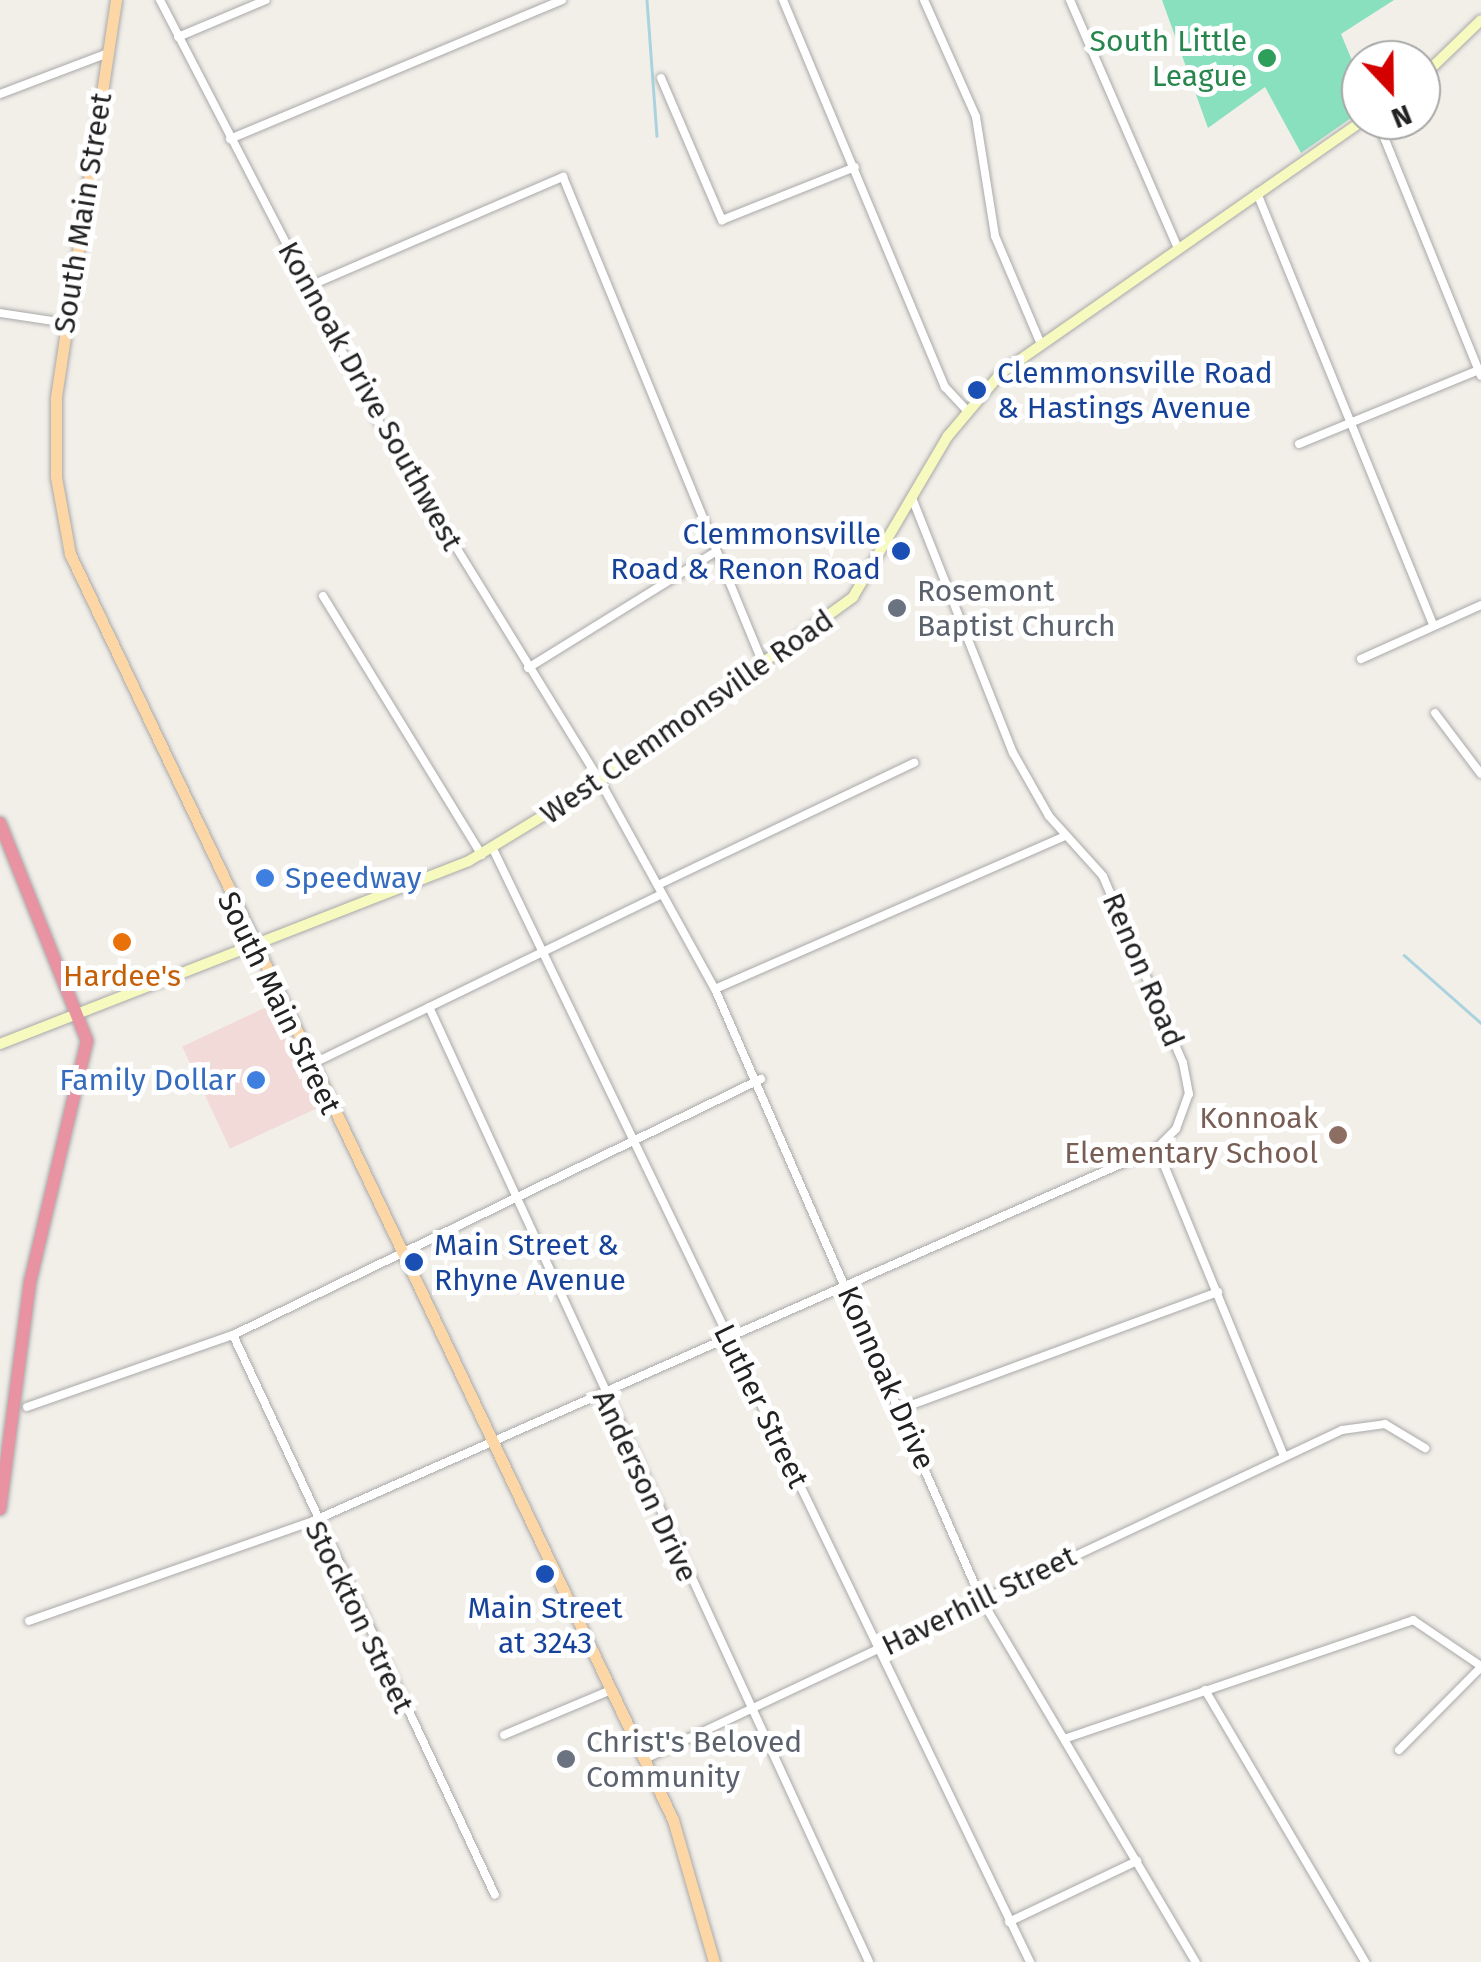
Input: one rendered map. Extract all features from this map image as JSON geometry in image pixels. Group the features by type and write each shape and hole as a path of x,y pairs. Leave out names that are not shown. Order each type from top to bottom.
{"highway":[{"path":"0,822 86,1050 30,1282 0,1509"}],"main road":[{"name":"South Main Street","path":"116,0 66,323 55,455 70,554 250,946 645,1759 687,1858 714,1962"},
{"path":"1441,59 1481,20"},
{"name":"West Clemmonsville Road","path":"0,1044 482,855 600,781 853,598 966,411 1040,342 1341,135"}],"street":[{"name":"Konnoak Drive Southwest","path":"160,0 308,288 528,668 600,781"},
{"path":"178,36 266,0"},
{"path":"230,139 562,0"},
{"path":"783,0 945,387 966,411"},
{"path":"924,0 976,117 995,236 1040,342"},
{"path":"1070,0 1177,246"},
{"path":"0,94 108,53"},
{"path":"662,78 722,220 855,167"},
{"path":"1299,444 1480,372 1385,140"},
{"path":"308,288 563,177 764,666"},
{"path":"1256,191 1433,624"},
{"path":"0,313 66,323"},
{"name":"Renon Road","path":"913,500 1013,753 1066,836 1103,876 1184,1063 1182,1121 1157,1148"},
{"path":"528,668 716,552"},
{"path":"323,596 482,855"},
{"path":"1361,659 1481,605"},
{"path":"1435,714 1481,774"},
{"path":"310,1064 546,952 660,889 914,763"},
{"name":"Konnoak Drive","path":"600,781 760,1079 844,1284 982,1599 1196,1962"},
{"path":"715,989 1066,836"},
{"name":"Luther Street","path":"493,849 636,1138 1030,1962"},
{"name":"Anderson Drive","path":"429,1007 519,1196 601,1394 869,1962"},
{"path":"27,1407 233,1335 760,1079"},
{"path":"29,1621 313,1522 490,1440 1157,1148 1283,1454"},
{"path":"900,1409 1218,1292"},
{"name":"Stockton Street","path":"233,1335 313,1522 495,1895"},
{"name":"Haverhill Street","path":"645,1759 1313,1442 1377,1422 1426,1448"},
{"path":"1067,1738 1413,1620 1481,1666 1399,1750"},
{"path":"504,1735 611,1690"},
{"path":"1206,1690 1365,1962"},
{"path":"1010,1922 1138,1861"}],"shaded area":[{"path":"271,1005 319,1107 230,1149 182,1046"}],"green space":[{"name":"South Little League","path":"1162,0 1394,0 1341,34 1341,125 1301,153 1265,87 1208,128"}],"waterway":[{"path":"647,0 657,136"},
{"path":"1404,955 1481,1023"}],"place":[{"name":"South Little League","path":"1267,58"},
{"name":"Clemmonsville Road & Hastings Avenue","path":"977,390"},
{"name":"Clemmonsville Road & Renon Road","path":"901,551"},
{"name":"Rosemont Baptist Church","path":"897,608"},
{"name":"Speedway","path":"265,878"},
{"name":"Hardee's","path":"122,942"},
{"name":"Family Dollar","path":"256,1080"},
{"name":"Konnoak Elementary School","path":"1338,1135"},
{"name":"Main Street & Rhyne Avenue","path":"414,1262"},
{"name":"Main Street at 3243","path":"545,1574"},
{"name":"Christ's Beloved Community","path":"566,1759"}]}
